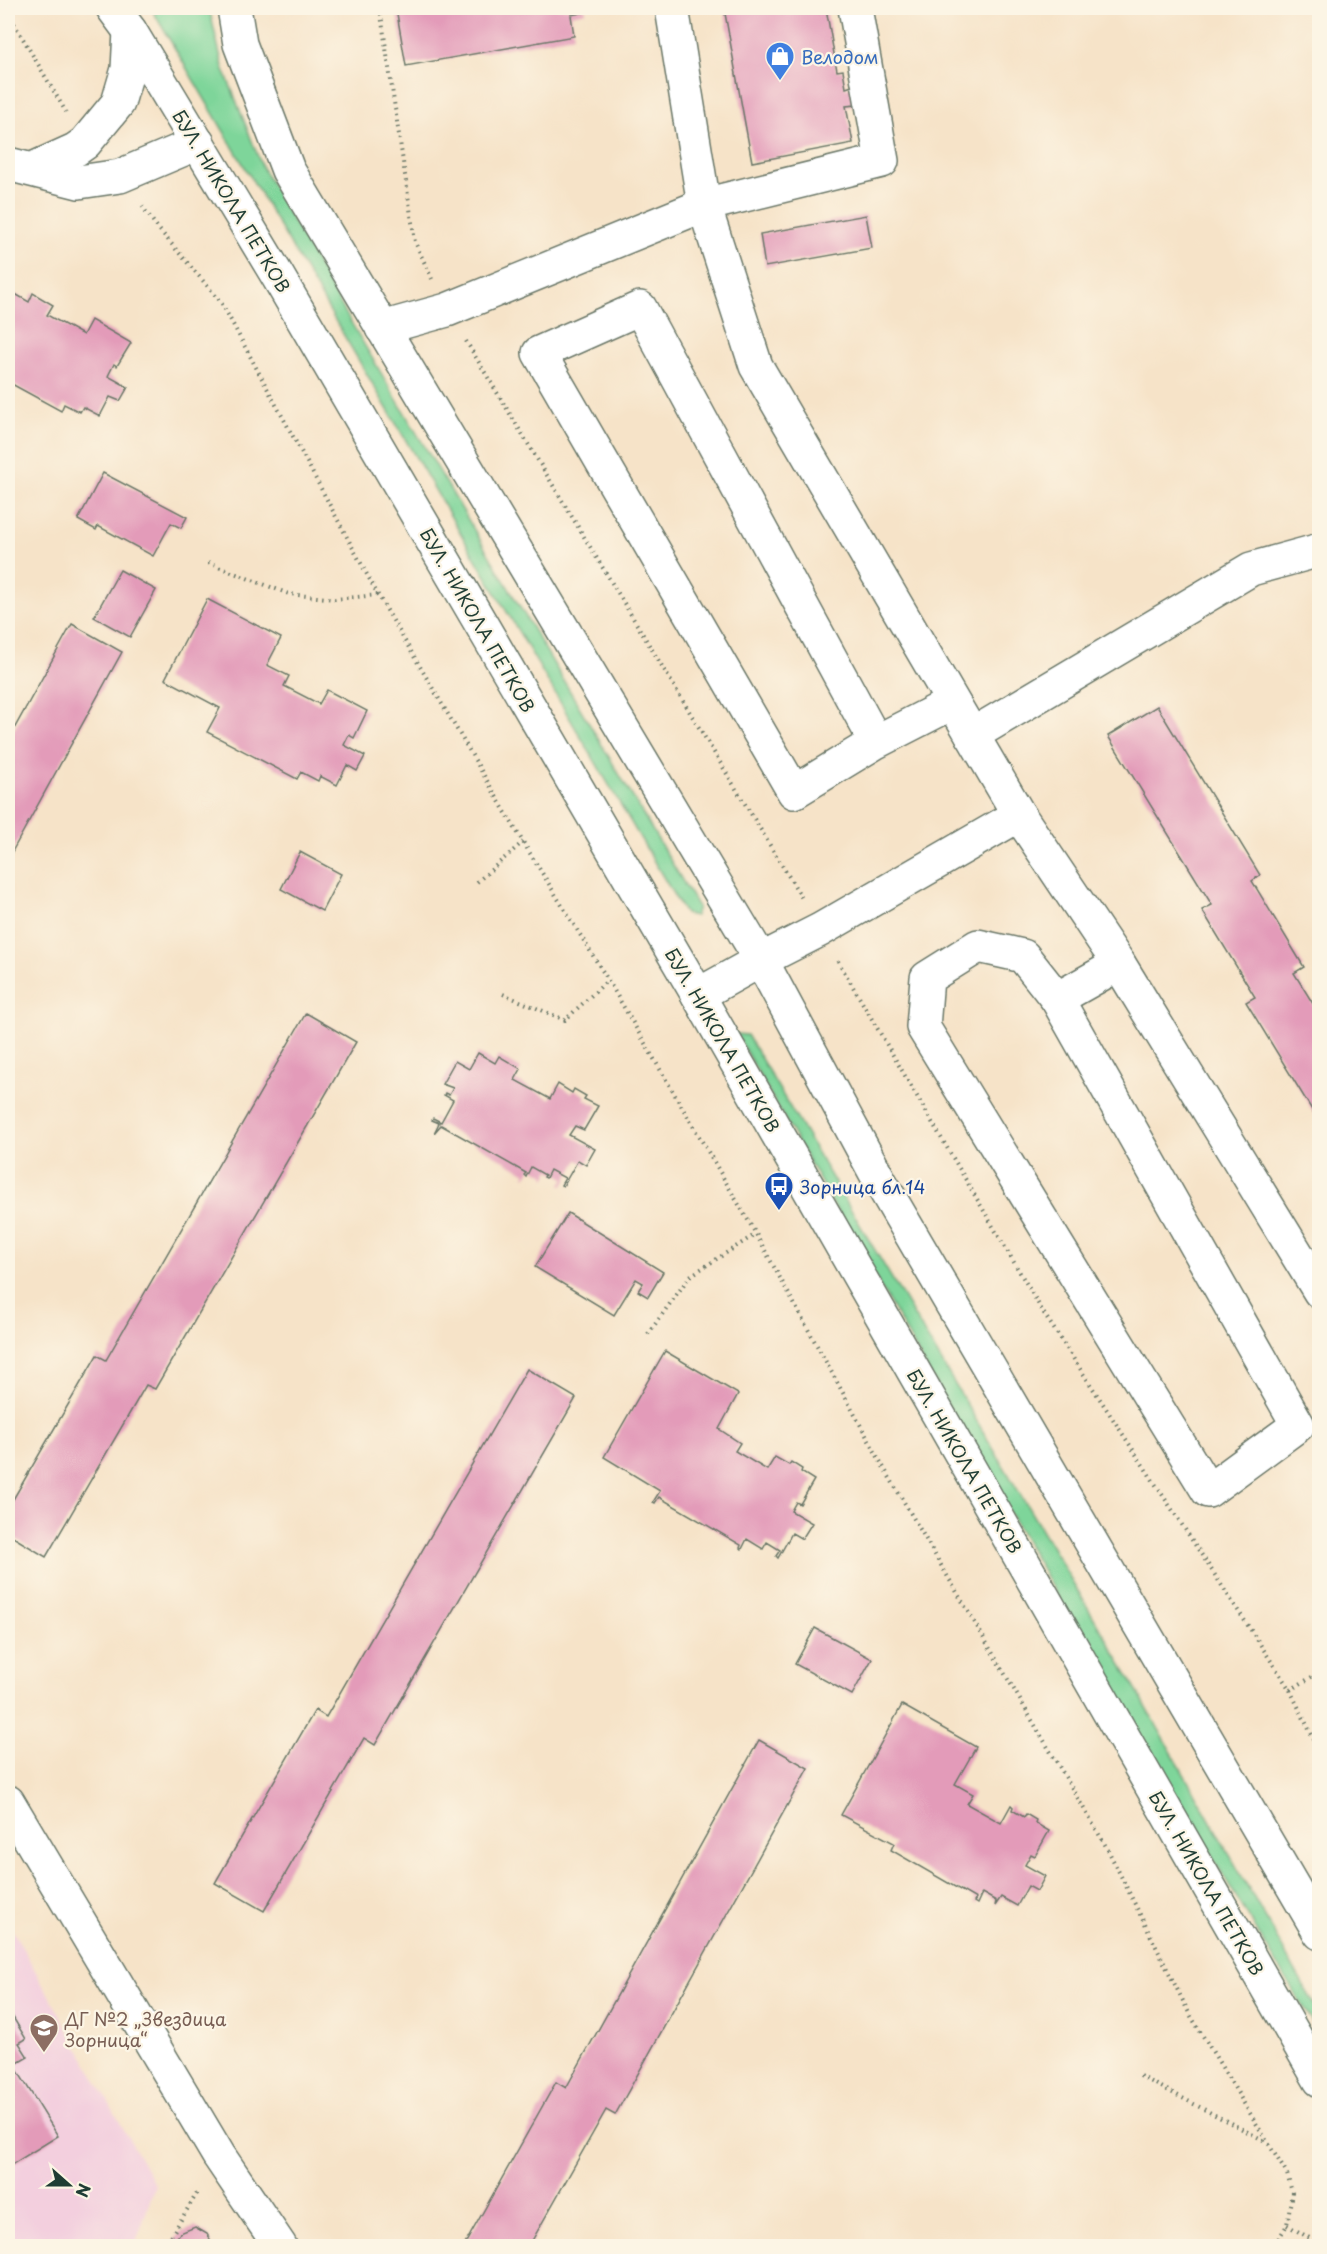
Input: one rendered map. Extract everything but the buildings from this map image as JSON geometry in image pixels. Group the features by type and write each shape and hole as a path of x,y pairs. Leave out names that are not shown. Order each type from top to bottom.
{"main road":[{"path":"234,8 240,44 288,170 761,960 881,1183 1320,1933"},
{"path":"672,8 704,205 756,366 1018,815 1119,964 1320,1292"},
{"path":"382,328 447,310 704,205 882,161 855,8"},
{"path":"20,167 75,150 85,143 118,103 128,69 121,19"},
{"name":"БУЛ. НИКОЛА ПЕТКОВ","path":"121,19 198,143 698,995 1320,2080"},
{"path":"20,167 80,182 120,176 198,143"},
{"path":"876,742 640,308 538,353 794,792 876,742 952,703"},
{"path":"972,735 1251,569 1320,550"},
{"path":"698,995 820,930 1018,815"},
{"path":"978,946 1023,956 1057,999 1298,1425 1208,1491 923,1027 927,978 978,946"},
{"path":"1057,999 1119,964"},
{"path":"8,1802 219,2156 280,2247"}],"path":[{"path":"157,227 221,302 378,595 523,842 608,980 756,1234 884,1468 1107,1848 1189,2013 1287,2174 1292,2192 1287,2225 1274,2247"},
{"path":"208,564 290,594 335,599 378,595"},
{"path":"477,882 523,842"},
{"path":"503,994 565,1020 608,980"},
{"path":"648,1334 690,1276 756,1234"},
{"path":"1290,1690 1320,1672"},
{"path":"1140,2076 1267,2142"},
{"path":"165,2247 219,2156"},
{"path":"1287,2225 1320,2244"}],"shaded area":[{"name":"ДГ №2 „Звездица Зорница“","path":"8,1922 155,2185 135,2246 8,2246"}],"green space":[{"path":"151,8 209,8 223,67 263,169 349,319 698,907 695,916 685,914"},
{"path":"736,1034 747,1035 1132,1682 1319,2013 1319,2033 1113,1694"}],"place":[{"name":"Велодом","path":"780,82"},
{"name":"Зорница бл.14","path":"779,1212"},
{"name":"ДГ №2 „Звездица Зорница“","path":"44,2054"}]}
